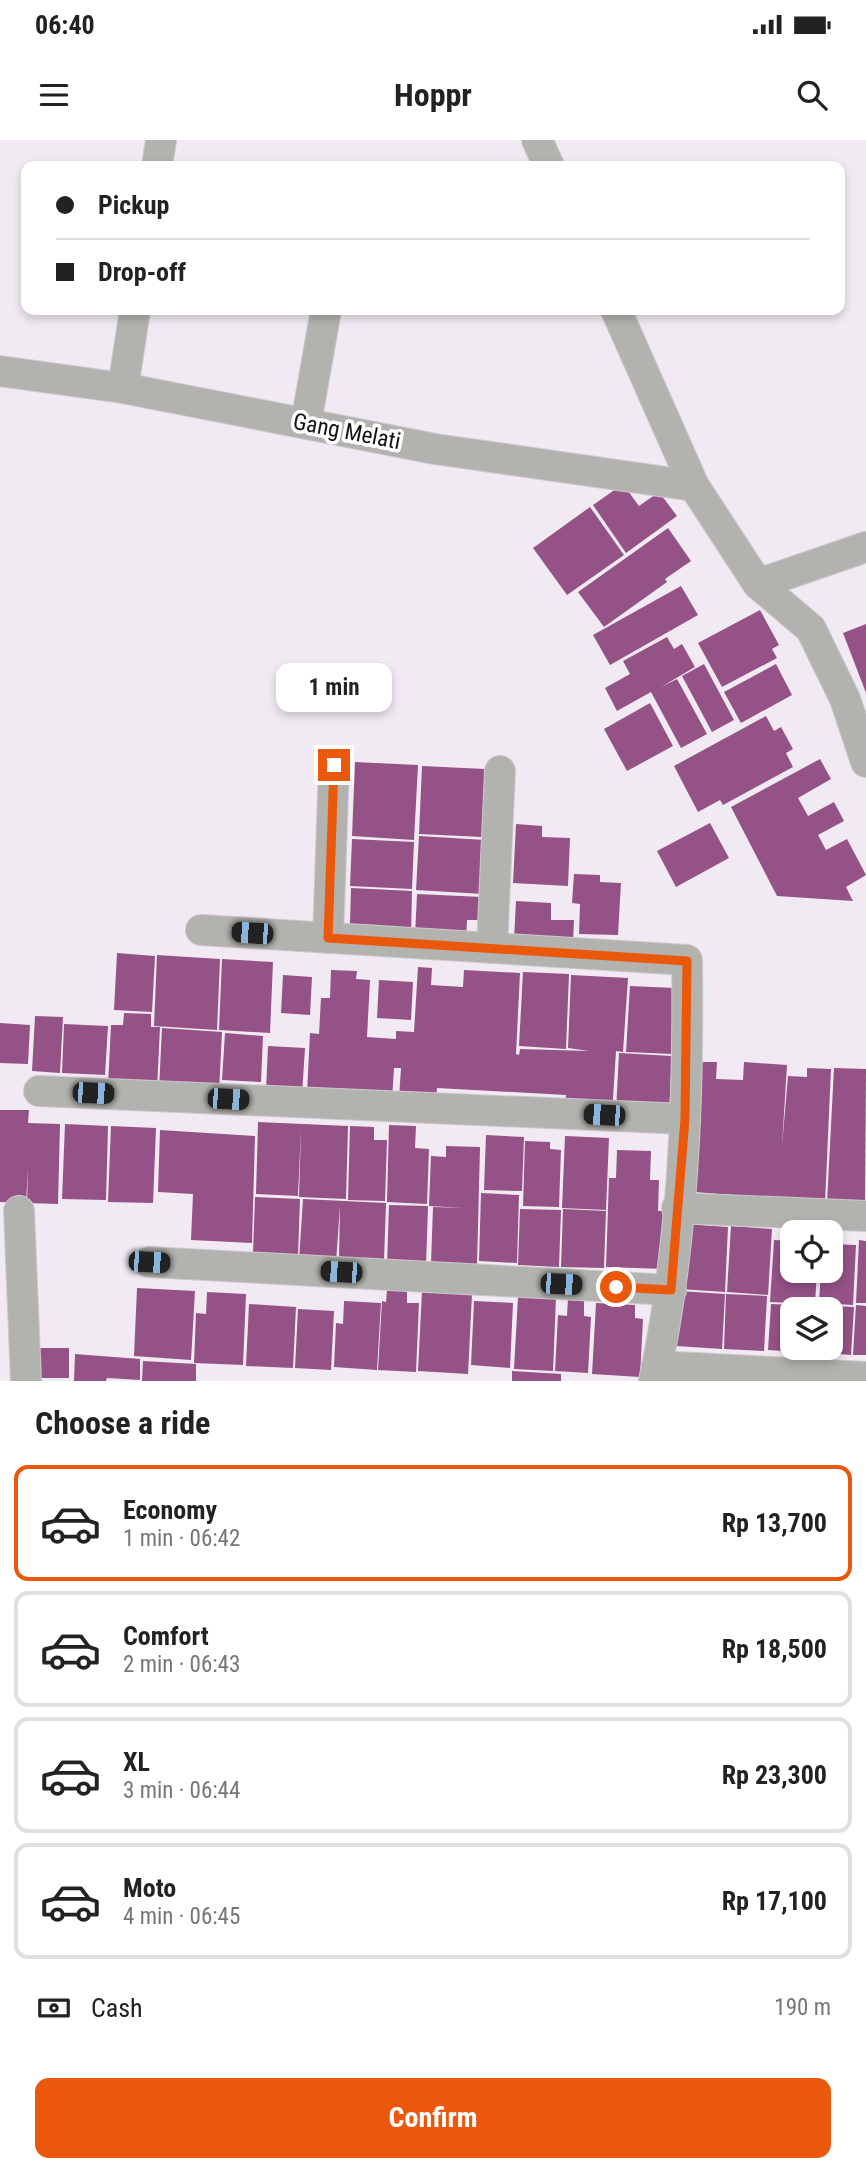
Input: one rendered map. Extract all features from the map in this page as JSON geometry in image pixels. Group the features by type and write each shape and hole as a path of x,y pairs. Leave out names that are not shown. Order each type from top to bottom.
{"street":[{"path":"158,161 161,140"},
{"path":"537,140 548,161"},
{"path":"123,388 134,315"},
{"path":"306,423 325,315"},
{"path":"618,315 694,486 758,584 811,629 845,699 866,762"},
{"name":"Gang Melati","path":"0,372 123,388 435,449 694,486"},
{"path":"758,584 866,547"},
{"path":"328,938 334,765"},
{"path":"492,948 500,771"},
{"path":"201,930 687,961 685,1119 671,1290 655,1373 866,1377"},
{"path":"39,1091 685,1119"},
{"path":"677,1208 866,1216"},
{"path":"19,1211 26,1381"},
{"path":"149,1262 671,1290"}],"building":[{"path":"623,484 639,506 659,492 677,516 626,553 593,505"},
{"path":"590,507 624,555 567,595 533,548"},
{"path":"668,528 691,561 665,579 667,582 604,627 578,592"},
{"path":"681,586 698,615 610,665 593,635"},
{"path":"760,610 779,645 772,649 777,658 722,687 698,643"},
{"path":"866,624 866,693 843,633"},
{"path":"667,637 674,649 682,644 695,667 661,687 677,679 707,734 681,748 651,692 617,711 605,688 630,674 623,661"},
{"path":"704,664 734,720 712,732 682,676"},
{"path":"776,664 792,695 741,723 724,692"},
{"path":"650,703 673,746 627,771 604,729"},
{"path":"766,716 774,731 781,727 793,749 786,753 793,767 723,805 720,800 698,812 674,766"},
{"path":"820,759 831,779 798,798 808,816 834,802 844,821 818,835 826,850 847,839 866,875 846,887 853,901 777,896 731,807"},
{"path":"355,762 418,765 414,840 352,836"},
{"path":"422,766 485,769 482,837 419,834"},
{"path":"710,823 729,858 676,887 657,851"},
{"path":"516,824 542,826 542,837 570,838 568,886 513,883"},
{"path":"419,836 485,840 483,894 416,890"},
{"path":"352,839 414,842 412,889 350,886"},
{"path":"574,874 600,875 600,882 621,883 618,935 579,934 580,904 572,903"},
{"path":"351,888 412,891 411,937 375,935 376,925 350,924"},
{"path":"417,894 482,897 481,920 467,920 466,939 415,936"},
{"path":"516,901 551,903 551,920 574,920 573,942 514,939"},
{"path":"117,953 155,956 152,1012 114,1010"},
{"path":"157,955 220,959 217,1030 154,1026"},
{"path":"222,959 273,962 270,1033 219,1030"},
{"path":"418,967 432,968 431,985 463,987 464,970 520,973 516,1054 519,1055 520,1049 589,1051 568,1048 571,975 628,978 623,1052 616,1051 612,1114 565,1111 566,1095 437,1088 436,1100 399,1098 401,1068 394,1068 392,1100 307,1093 310,1033 319,1034 321,998 330,998 331,970 357,971 356,979 370,980 367,1037 396,1039 396,1031 414,1032"},
{"path":"523,972 569,974 566,1049 519,1046"},
{"path":"283,975 312,977 310,1015 281,1013"},
{"path":"379,980 413,982 411,1020 377,1018"},
{"path":"630,986 675,988 672,1054 626,1052"},
{"path":"124,1013 151,1014 151,1027 160,1027 157,1089 108,1086 111,1025 123,1025"},
{"path":"35,1016 63,1017 60,1073 32,1071"},
{"path":"0,1023 30,1025 28,1064 0,1063"},
{"path":"64,1024 108,1026 105,1075 62,1073"},
{"path":"162,1028 222,1032 219,1092 159,1089"},
{"path":"225,1033 263,1036 261,1082 222,1080"},
{"path":"268,1046 305,1048 302,1094 266,1091"},
{"path":"619,1053 672,1056 669,1114 616,1111"},
{"path":"700,1062 717,1062 716,1079 743,1080 744,1062 787,1065 782,1146 788,1076 807,1077 807,1068 831,1069 825,1203 695,1192"},
{"path":"834,1068 866,1069 865,1205 827,1203"},
{"path":"0,1110 29,1110 28,1123 60,1124 58,1204 27,1203 28,1168 26,1203 0,1202"},
{"path":"258,1122 348,1126 346,1199 299,1197 301,1128 298,1196 256,1194"},
{"path":"65,1124 108,1126 106,1200 62,1199"},
{"path":"389,1125 416,1126 415,1148 429,1149 427,1204 387,1202"},
{"path":"111,1126 156,1128 153,1203 108,1202"},
{"path":"350,1126 374,1127 374,1140 387,1140 385,1201 348,1200"},
{"path":"160,1130 255,1136 252,1243 191,1240 193,1194 158,1192"},
{"path":"486,1135 524,1137 522,1191 484,1190"},
{"path":"565,1136 609,1138 606,1210 562,1208"},
{"path":"525,1141 550,1142 550,1149 561,1150 559,1207 523,1206"},
{"path":"446,1146 480,1147 477,1265 431,1264 433,1207 464,1208 429,1206 431,1156 446,1157"},
{"path":"617,1150 651,1151 650,1180 659,1180 658,1211 666,1211 664,1269 606,1267 609,1178 616,1178"},
{"path":"481,1193 519,1195 517,1263 479,1261"},
{"path":"255,1197 300,1199 298,1256 253,1253"},
{"path":"303,1199 386,1203 384,1261 339,1259 340,1205 336,1263 299,1260"},
{"path":"389,1205 428,1206 426,1266 387,1264"},
{"path":"520,1209 561,1210 559,1267 518,1265"},
{"path":"563,1209 606,1211 604,1268 561,1267"},
{"path":"684,1224 728,1227 725,1292 680,1289"},
{"path":"731,1226 772,1229 768,1295 727,1292"},
{"path":"774,1240 780,1240 780,1283 816,1283 815,1297 780,1297 780,1302 770,1302"},
{"path":"859,1240 866,1241 866,1303 856,1303"},
{"path":"843,1244 856,1245 853,1305 843,1304 843,1297 819,1297 820,1283 843,1283"},
{"path":"137,1288 195,1291 191,1360 134,1356"},
{"path":"387,1290 407,1291 407,1303 419,1303 416,1372 378,1370 382,1301 386,1302"},
{"path":"422,1291 472,1294 468,1374 418,1371"},
{"path":"679,1291 725,1294 722,1349 676,1346"},
{"path":"207,1292 246,1294 243,1365 194,1363 196,1313 206,1314"},
{"path":"726,1294 767,1296 764,1351 724,1349"},
{"path":"518,1297 556,1298 553,1371 514,1369"},
{"path":"568,1298 584,1299 584,1316 591,1317 588,1373 555,1371 558,1315 567,1316"},
{"path":"344,1301 381,1303 377,1370 334,1367 336,1323 343,1324"},
{"path":"474,1301 513,1303 510,1368 471,1365"},
{"path":"596,1303 635,1305 635,1318 643,1319 640,1377 592,1374"},
{"path":"249,1304 296,1307 293,1368 246,1366"},
{"path":"771,1304 780,1304 780,1351 768,1350"},
{"path":"856,1305 866,1306 866,1355 853,1355"},
{"path":"843,1306 854,1307 851,1355 843,1354"},
{"path":"298,1309 334,1311 331,1370 295,1368"},
{"path":"36,1348 69,1348 69,1378 36,1378"},
{"path":"75,1354 140,1359 140,1380 107,1378 106,1381 74,1381"},
{"path":"143,1361 196,1364 196,1381 142,1381"},
{"path":"512,1371 561,1374 561,1381 512,1381"}],"route":[{"path":"334,765 328,938 687,961 685,1119 671,1290 616,1287"}]}
